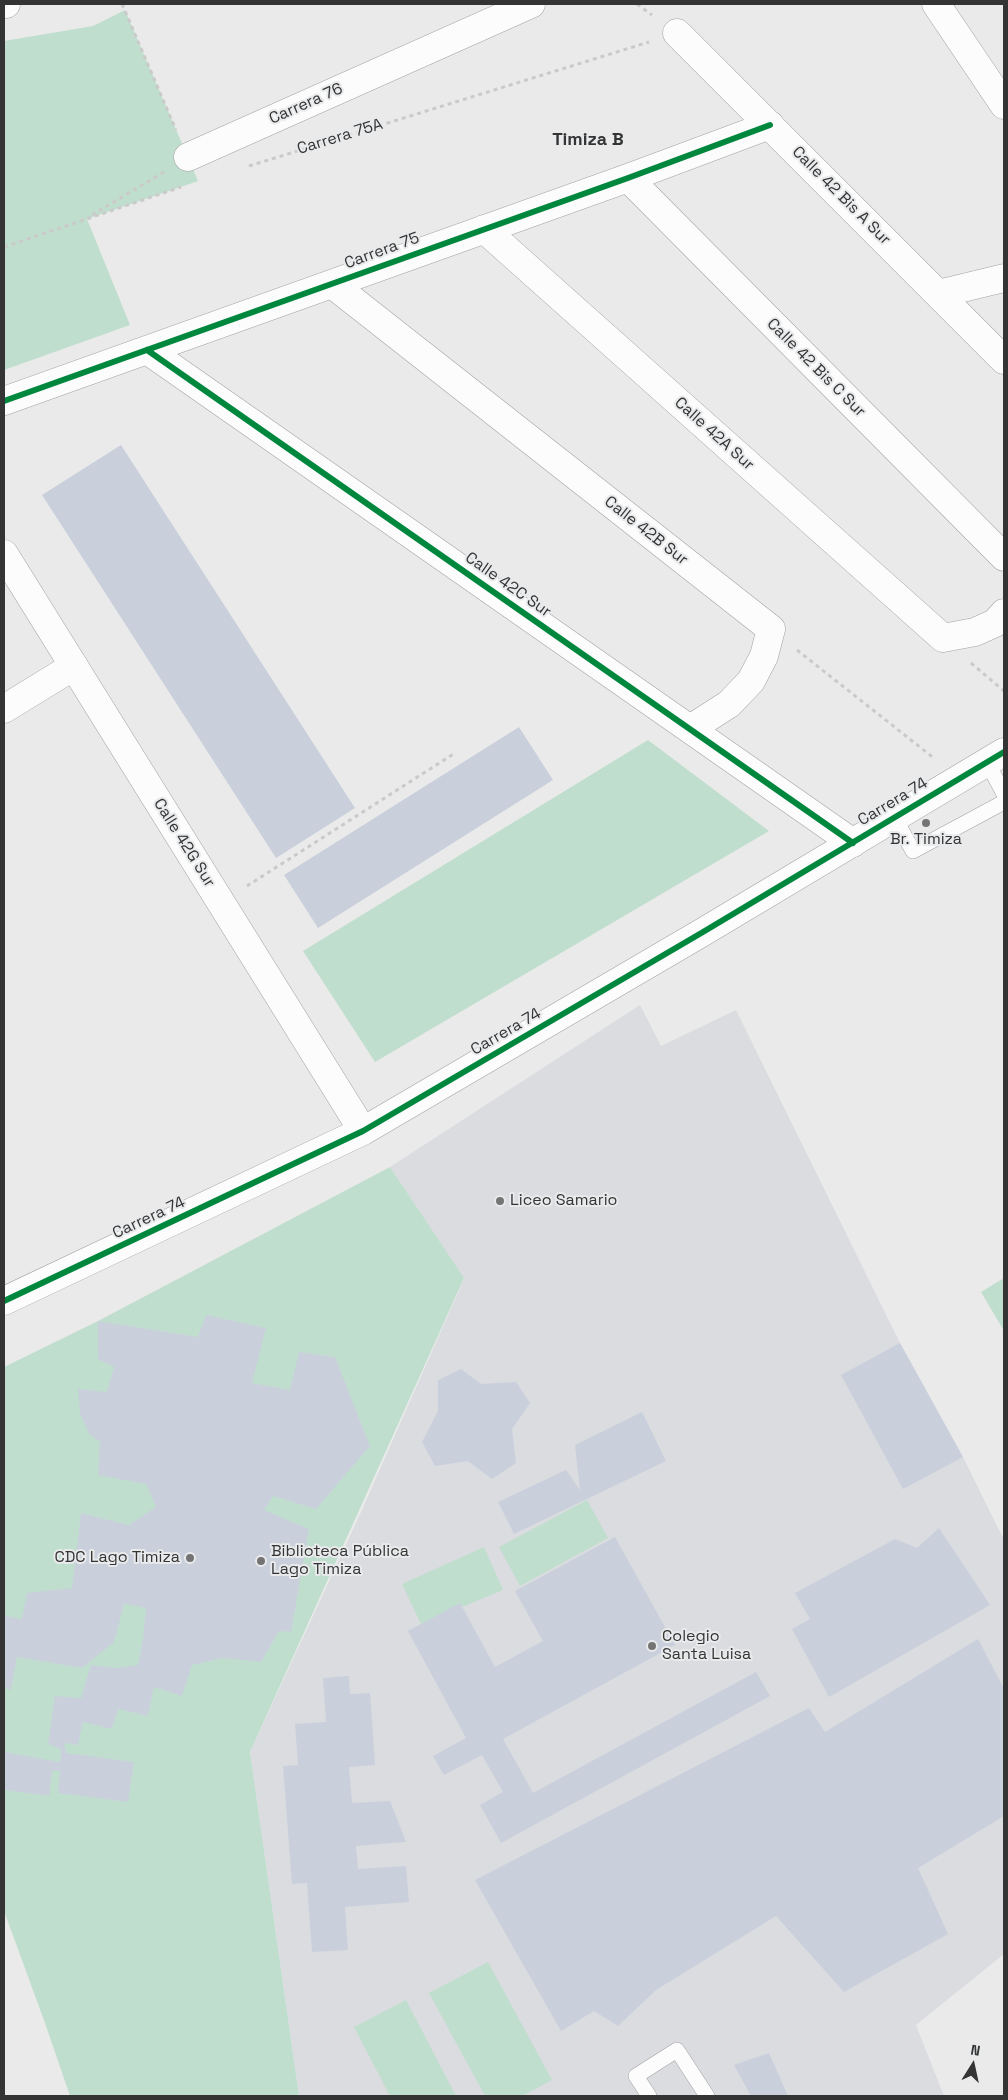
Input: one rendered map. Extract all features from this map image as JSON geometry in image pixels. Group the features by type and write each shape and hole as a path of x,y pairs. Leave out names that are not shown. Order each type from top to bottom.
{"street":[{"name":"Carrera 76","path":"193,169 532,4"},
{"path":"936,4 1004,105"},
{"name":"Calle 42 Bis A Sur","path":"677,33 1004,360"},
{"name":"Carrera 75","path":"4,401 628,178 770,125"},
{"name":"Calle 42 Bis C Sur","path":"628,178 1004,557"},
{"name":"Calle 42A Sur","path":"484,229 943,638 975,632 995,622 1004,612"},
{"path":"938,294 1004,278"},
{"name":"Calle 42B Sur","path":"332,284 771,629"},
{"name":"Calle 42C Sur","path":"147,350 853,843"},
{"name":"Calle 42G Sur","path":"4,554 363,1132"},
{"path":"690,729 729,704 751,682 764,656 771,629"},
{"path":"4,709 74,666"},
{"name":"Carrera 74","path":"4,1301 363,1132 996,757"}],"lane":[{"path":"996,757 1004,794"},
{"path":"894,817 913,851 1004,802"},
{"path":"649,2096 636,2076 677,2050 707,2096"}],"path":[{"path":"122,4 193,169"},
{"path":"4,247 87,219 193,169"},
{"path":"87,219 193,169"},
{"path":"771,629 960,778"},
{"path":"221,902 455,753"}],"shaded area":[{"name":"Colegio Santa Luisa","path":"640,1005 661,1046 736,1010 900,1343 963,1457 1004,1540 1004,1954 916,2025 944,2096 299,2096 250,1752 361,1512 464,1279 390,1167"}],"green space":[{"path":"125,10 198,181 87,219 130,325 4,370 4,41 93,26"},
{"path":"648,740 769,831 375,1062 303,951"},
{"path":"390,1167 464,1278 250,1752 299,2096 70,2096 4,1911 4,1367 98,1321"},
{"path":"1004,1278 1004,1331 981,1292"},
{"path":"587,1500 608,1538 520,1586 499,1547"},
{"path":"484,1547 503,1590 421,1624 402,1584"},
{"path":"488,1962 552,2080 522,2096 485,2096 429,1993"},
{"path":"406,2000 456,2096 390,2096 354,2027"}],"building":[{"path":"121,445 355,808 276,858 42,495"},
{"path":"519,727 553,780 318,928 284,875"},
{"name":"CDC Lago Timiza","path":"206,1315 266,1328 252,1383 290,1390 299,1352 335,1357 370,1446 316,1509 273,1496 264,1510 309,1529 291,1632 279,1631 261,1662 223,1658 192,1665 182,1696 154,1687 148,1716 118,1709 112,1729 83,1722 78,1745 64,1743 66,1753 134,1762 128,1802 58,1793 60,1771 52,1771 49,1796 4,1790 4,1752 60,1762 61,1749 48,1744 55,1696 81,1698 91,1665 116,1668 138,1665 146,1608 124,1604 114,1642 82,1668 17,1657 11,1690 4,1688 4,1616 22,1619 27,1593 72,1588 81,1513 129,1525 156,1507 146,1484 98,1475 100,1442 89,1434 80,1413 78,1389 107,1392 114,1367 98,1359 98,1321 198,1337"},
{"path":"900,1343 963,1457 903,1489 841,1375"},
{"path":"461,1369 481,1384 516,1382 530,1403 512,1429 516,1463 492,1479 468,1461 435,1466 422,1442 438,1411 438,1380"},
{"path":"642,1412 666,1461 514,1534 498,1502 566,1470 580,1490 575,1445"},
{"path":"939,1528 990,1605 829,1697 792,1629 810,1619 795,1593 895,1539 917,1548"},
{"path":"615,1537 675,1645 503,1739 533,1793 756,1672 770,1696 501,1843 480,1805 503,1792 482,1755 444,1775 433,1756 466,1738 408,1631 460,1603 495,1667 543,1641 515,1591"},
{"path":"978,1639 1004,1689 1004,1816 918,1868 948,1934 844,1992 776,1916 656,1990 618,2026 594,2011 561,2031 475,1880 809,1708 825,1732"},
{"path":"349,1676 350,1694 370,1693 375,1765 349,1767 352,1803 390,1801 406,1842 356,1846 358,1869 406,1866 409,1902 345,1907 348,1950 312,1952 307,1883 292,1884 283,1766 298,1765 295,1724 326,1722 323,1678"},
{"path":"769,2053 788,2096 751,2096 734,2065"}],"cycle path":[{"path":"4,401 628,178 770,125"},
{"path":"147,350 853,843"},
{"path":"4,1301 363,1131 703,932 1004,752"}],"place":[{"name":"Br. Timiza","path":"926,823"},
{"name":"Liceo Samario","path":"500,1201"},
{"name":"CDC Lago Timiza","path":"190,1558"},
{"name":"Biblioteca Pública Lago Timiza","path":"261,1561"},
{"name":"Colegio Santa Luisa","path":"652,1646"}],"district":[{"name":"Timiza B","path":"588,140"}]}
